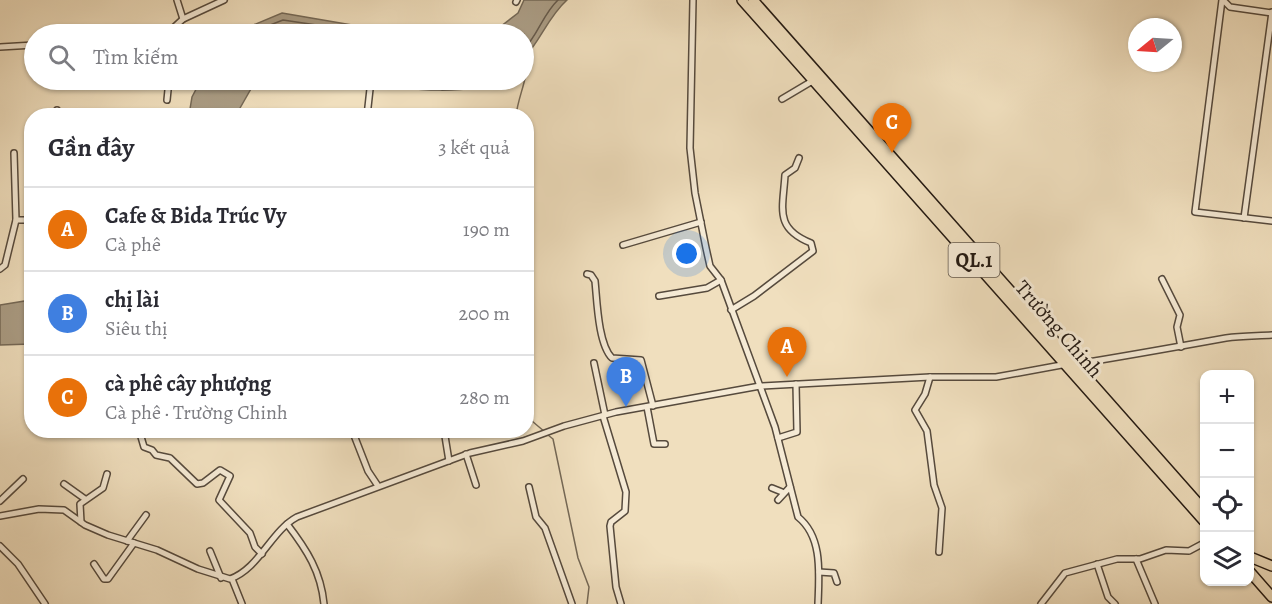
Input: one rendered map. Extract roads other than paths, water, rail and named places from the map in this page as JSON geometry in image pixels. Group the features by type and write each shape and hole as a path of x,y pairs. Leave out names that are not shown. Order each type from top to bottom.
{"highway":[{"name":"Trường Chinh","path":"742,0 1200,516"},
{"name":"Trường Chinh","path":"753,0 1200,505"},
{"path":"1254,559 1272,566"},
{"path":"1254,577 1272,597"}],"street":[{"path":"177,0 183,19"},
{"path":"179,24 183,19 224,0"},
{"path":"693,0 694,36 688,123 695,193 710,266 721,280 760,386 778,438 798,517 809,526 819,560 818,604"},
{"path":"1222,0 1230,7 1272,13 1269,64 1244,218"},
{"path":"1222,0 1195,212 1272,221"},
{"path":"0,47 24,46"},
{"path":"782,99 814,80"},
{"path":"167,100 168,90"},
{"path":"368,108 370,90"},
{"path":"0,269 5,265 16,220 14,153"},
{"path":"731,310 751,298 813,251 811,243 797,238 791,232 782,213 784,175 795,168 799,158"},
{"path":"16,220 24,220"},
{"path":"623,245 701,222"},
{"path":"587,274 595,280 602,336 608,355 612,358 641,360 650,406 654,444 665,444"},
{"path":"1162,279 1180,315 1177,327 1181,347"},
{"path":"659,296 707,288 721,280"},
{"path":"534,437 604,415 760,386 930,377 1000,377 1065,364 1077,364 1227,338 1272,335"},
{"path":"594,363 604,415 627,495 625,511 611,522 610,526 616,587 621,604"},
{"path":"930,377 925,394 915,410 927,431 934,485 942,508 939,552"},
{"path":"778,438 797,432 796,384"},
{"path":"140,438 142,446 152,450 156,455 170,458 198,484 220,470 230,476 219,500 250,533 255,547 262,554"},
{"path":"355,438 368,471 378,486"},
{"path":"445,438 449,461"},
{"path":"0,516 57,509 97,531 164,553 221,578 232,579 262,554 287,524 306,514 466,454 531,438"},
{"path":"466,454 476,485"},
{"path":"81,522 78,508 85,499 103,488 107,474"},
{"path":"0,501 23,479"},
{"path":"64,484 85,499"},
{"path":"529,487 536,517 545,528 572,604"},
{"path":"778,500 782,492 790,487"},
{"path":"772,488 782,492"},
{"path":"127,542 131,532 146,515"},
{"path":"287,524 312,558 321,583 324,604"},
{"path":"94,564 105,579 108,579 134,543"},
{"path":"1041,604 1064,573 1117,559 1136,559 1166,550 1189,551 1200,545"},
{"path":"0,546 18,564 45,604"},
{"path":"210,551 221,578"},
{"path":"1136,559 1155,604"},
{"path":"1097,564 1108,597 1115,604"},
{"path":"819,572 834,573 837,582"},
{"path":"232,579 242,604"}],"water":[{"path":"524,0 567,0 534,45 534,24 504,24 518,13"},
{"path":"282,13 346,24 256,24"},
{"path":"196,90 250,90 240,108 190,108"},
{"path":"24,301 24,344 0,345 0,305"}],"waterway":[{"path":"517,108 522,90"},
{"path":"534,423 545,432"},
{"path":"548,435 553,439 578,558 589,587 587,604"},
{"path":"234,591 239,604"}],"place":[{"name":"cà phê cây phượng","path":"892,153"},
{"name":"Cafe & Bida Trúc Vy","path":"787,377"},
{"name":"chị lài","path":"626,407"}]}
